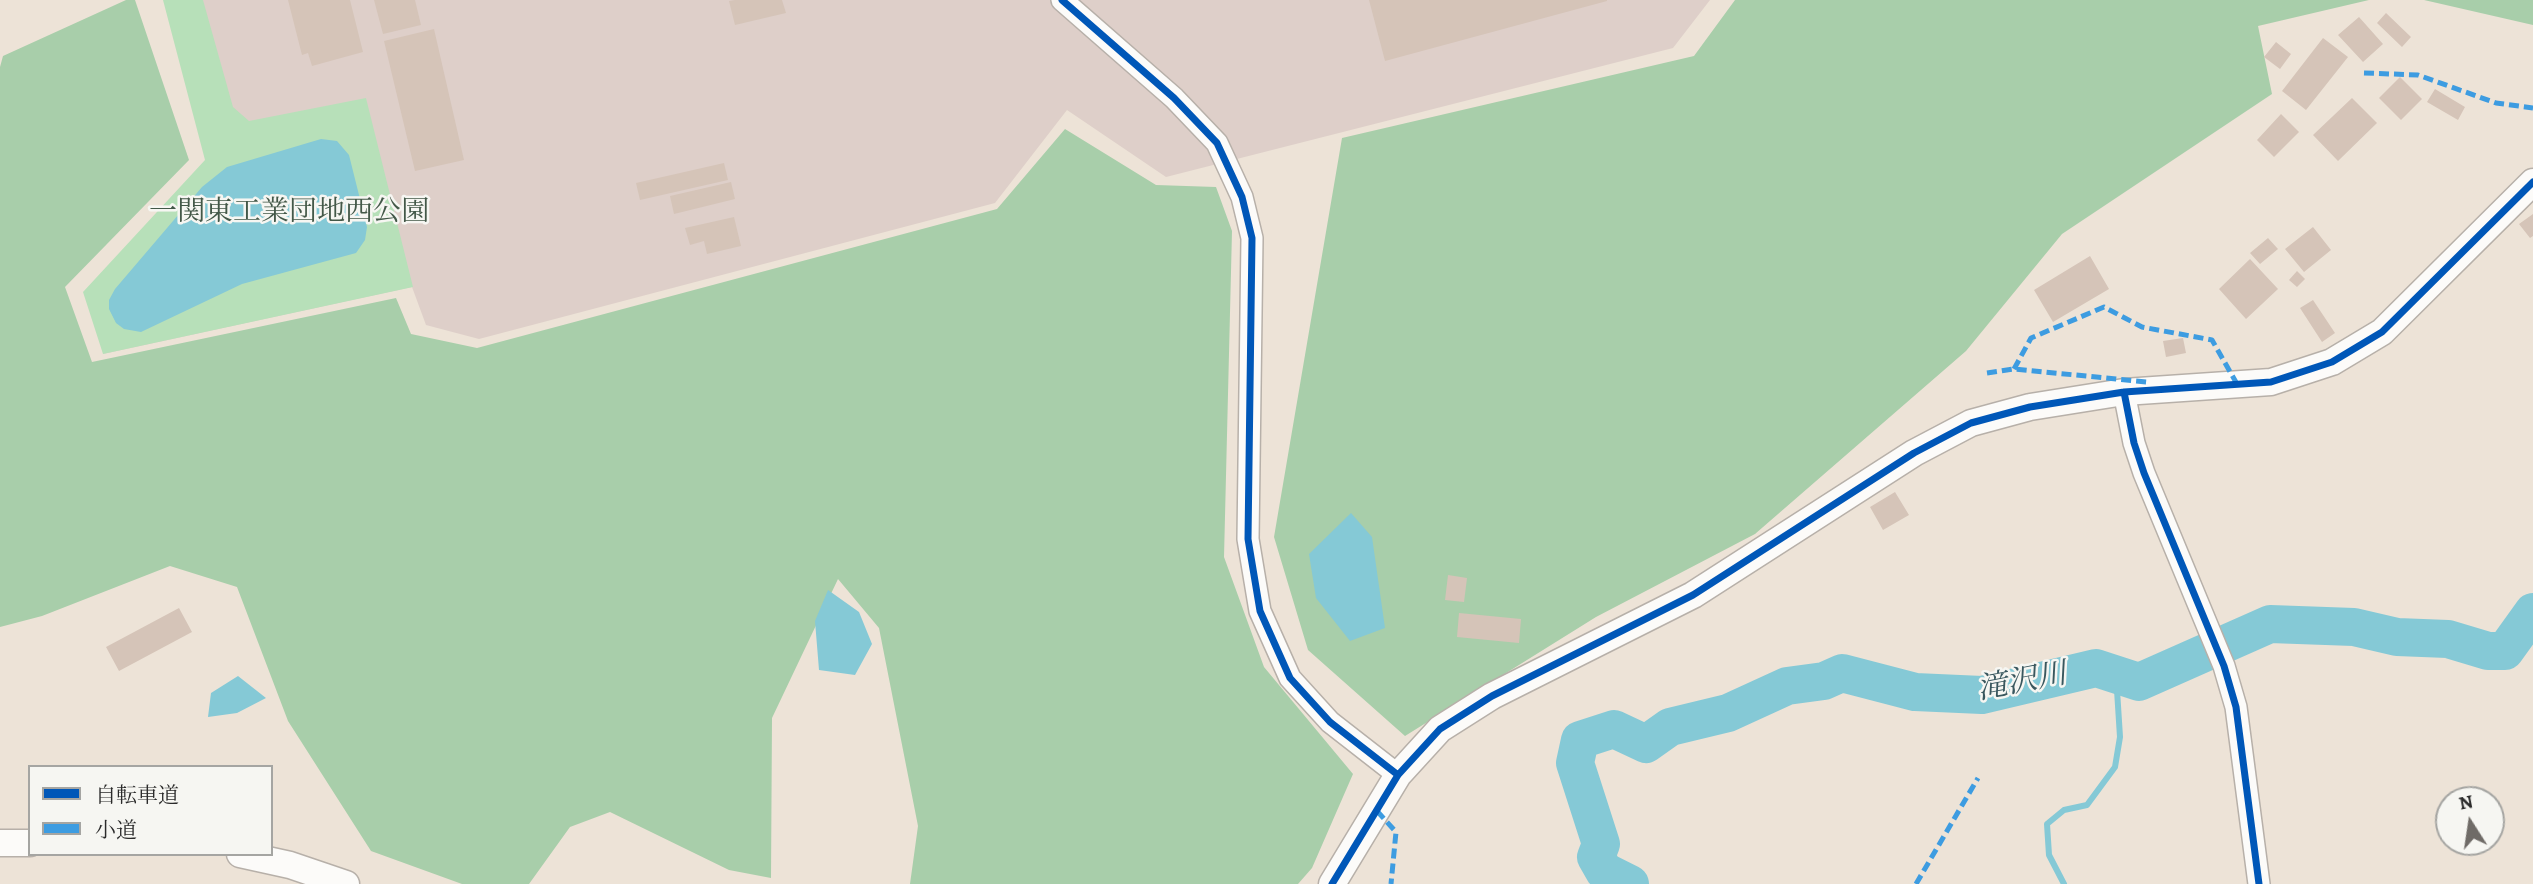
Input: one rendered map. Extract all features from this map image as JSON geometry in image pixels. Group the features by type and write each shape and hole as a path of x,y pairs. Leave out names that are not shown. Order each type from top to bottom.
{"street":[{"path":"1062,0 1174,98 1217,143 1242,197 1252,238 1248,539 1260,611 1290,678 1330,722 1398,775"},
{"path":"1332,884 1398,775 1440,729 1492,695 1693,594 1914,453 1971,422 2030,407 2124,392 2271,382 2332,362 2382,332 2533,182"},
{"path":"2124,392 2134,443 2144,473 2224,666 2236,707 2259,884"},
{"path":"0,843 28,844"},
{"path":"249,856 290,865 346,884"}],"shaded area":[{"path":"168,0 1710,0 1673,48 1166,177 1067,110 995,203 479,339 426,325 412,287 103,354 212,166"}],"green space":[{"path":"126,0 135,0 189,160 65,287 92,362 396,298 411,334 477,348 997,209 1065,129 1156,185 1216,187 1232,231 1224,557 1264,667 1353,774 1312,868 1298,884 910,884 918,826 879,628 838,579 772,718 771,878 729,870 610,812 570,827 529,884 462,884 371,851 288,721 237,587 170,566 42,616 0,627 0,67 3,56"},
{"name":"一関東工業団地西公園","path":"163,0 203,0 233,107 249,121 366,98 413,287 103,354 83,292 205,160"},
{"path":"1735,0 2369,0 2258,26 2272,94 2062,234 1966,351 1755,534 1596,617 1405,736 1308,650 1274,537 1342,138 1694,56"},
{"path":"2424,0 2533,0 2533,25"}],"water":[{"path":"321,139 337,141 349,155 367,227 365,240 356,253 242,284 141,332 124,329 116,323 109,309 109,300 115,289 202,187 227,167"},
{"path":"1351,513 1372,537 1385,628 1350,641 1316,598 1309,554"},
{"path":"828,590 859,612 872,644 855,675 819,670 815,621"},
{"path":"238,676 266,698 237,713 208,717 211,693"}],"building":[{"path":"288,0 350,0 363,52 312,66 308,53 302,55"},
{"path":"374,0 415,0 421,25 383,34"},
{"path":"782,0 786,13 735,25 729,1"},
{"path":"1369,0 1607,0 1607,1 1385,61"},
{"path":"2386,13 2411,37 2402,47 2377,23"},
{"path":"2359,17 2383,44 2363,62 2338,35"},
{"path":"434,29 464,160 415,171 384,41"},
{"path":"2323,38 2348,57 2306,110 2282,91"},
{"path":"2276,42 2291,54 2280,69 2264,57"},
{"path":"2400,77 2422,99 2401,120 2379,98"},
{"path":"2435,89 2465,107 2458,120 2427,102"},
{"path":"2352,98 2377,123 2338,161 2313,135"},
{"path":"2281,114 2299,132 2274,157 2257,140"},
{"path":"724,163 728,180 640,200 636,183"},
{"path":"731,182 735,199 674,214 670,196"},
{"path":"2533,214 2533,236 2530,238 2519,224"},
{"path":"734,217 741,246 707,254 704,241 690,245 685,228"},
{"path":"2313,227 2331,250 2304,272 2285,249"},
{"path":"2268,238 2278,249 2260,264 2250,253"},
{"path":"2090,256 2109,289 2053,322 2034,290"},
{"path":"2250,259 2278,289 2246,319 2219,289"},
{"path":"2297,271 2305,279 2297,287 2289,280"},
{"path":"2313,300 2335,333 2322,342 2300,308"},
{"path":"2183,338 2186,353 2166,357 2163,341"},
{"path":"1895,492 1909,515 1883,530 1870,507"},
{"path":"1448,575 1467,578 1464,602 1445,600"},
{"path":"179,608 192,632 119,671 106,647"},
{"path":"1459,613 1521,619 1519,643 1457,637"}],"waterway":[{"name":"滝沢川","path":"1630,884 1604,871 1596,857 1601,844 1575,763 1580,740 1614,729 1646,744 1670,727 1728,713 1787,686 1824,681 1842,673 1915,692 1982,695 2096,668 2139,682 2270,624 2354,627 2397,637 2448,639 2488,651 2505,651 2533,612"},
{"path":"2064,884 2049,855 2047,824 2064,810 2087,805 2115,767 2120,737 2117,690 2096,668"}],"marked path":[{"path":"2364,73 2418,75 2496,103 2533,108"},
{"path":"2014,369 2031,338 2104,307 2142,327 2212,340 2237,384"},
{"path":"1987,373 2014,369 2147,382"},
{"path":"1916,884 1978,778"},
{"path":"1377,811 1396,832 1391,884"}],"cycle path":[{"path":"1062,0 1174,98 1217,143 1242,197 1252,238 1248,539 1260,611 1290,678 1330,722 1398,775"},
{"path":"1332,884 1398,775 1440,729 1492,696 1693,595 1914,453 1971,423 2030,407 2124,392 2271,382 2332,362 2382,332 2533,182"},
{"path":"2124,392 2134,443 2144,473 2224,666 2236,707 2259,884"}]}
